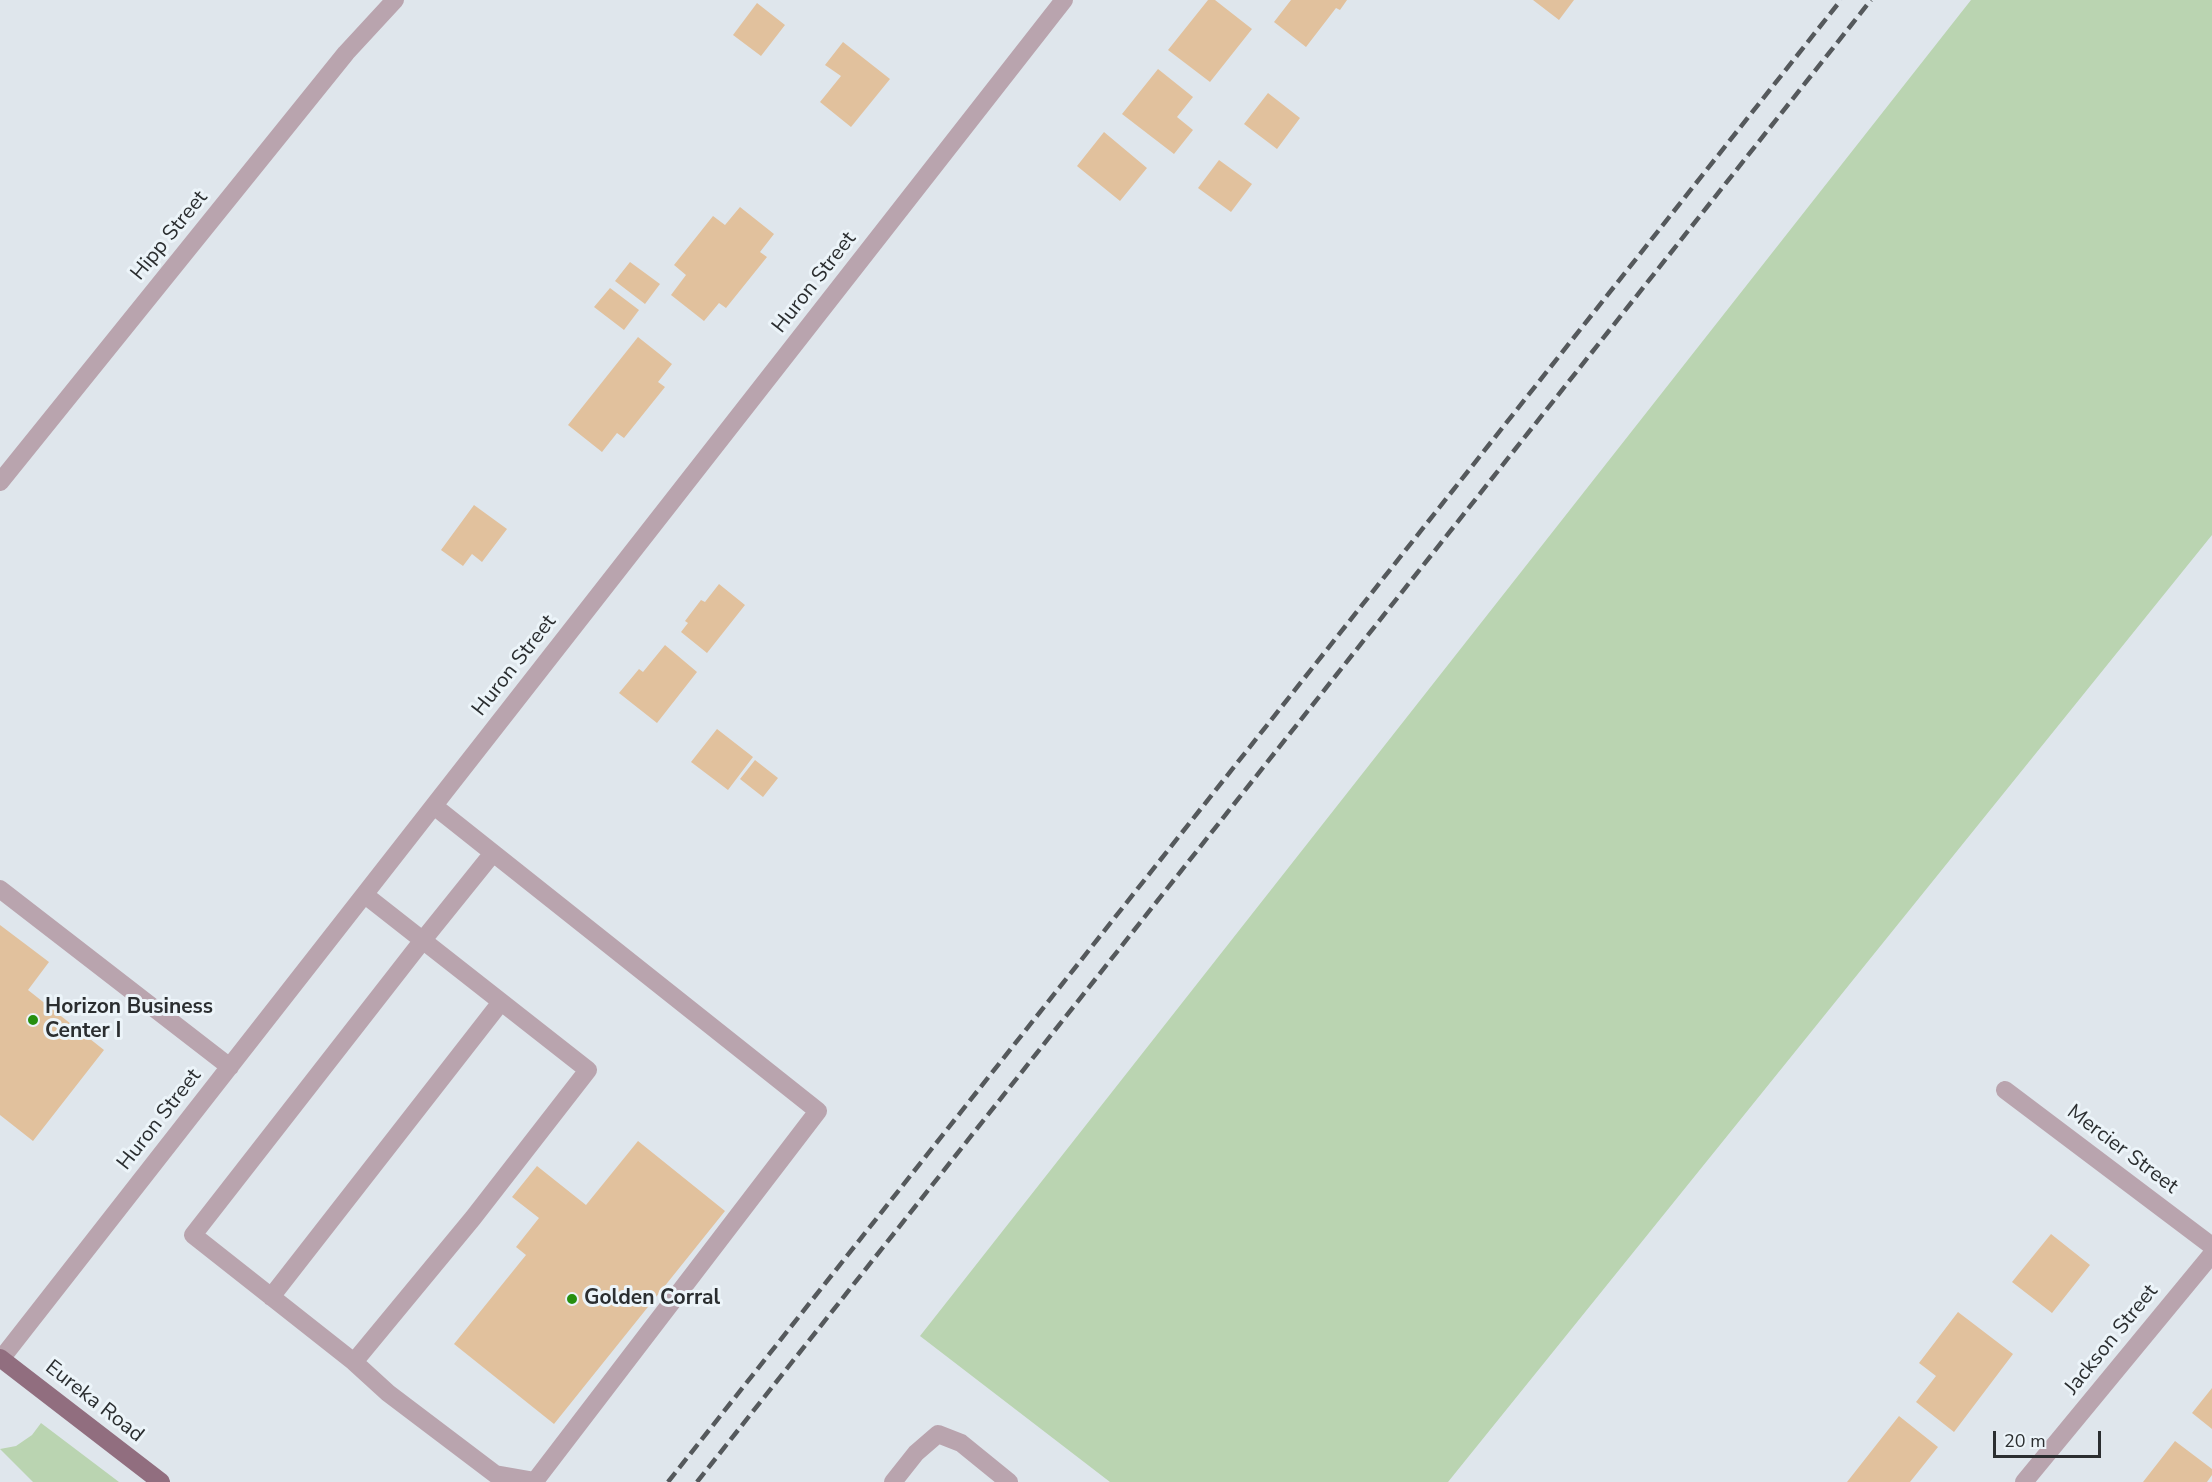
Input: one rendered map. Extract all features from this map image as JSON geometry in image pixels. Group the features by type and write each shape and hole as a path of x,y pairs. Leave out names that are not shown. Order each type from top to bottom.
{"main road":[{"name":"Eureka Road","path":"0,1363 161,1482"}],"street":[{"path":"372,0 376,20"},
{"name":"Hipp Street","path":"0,483 346,52 395,0"},
{"name":"Huron Street","path":"0,1363 1064,0"},
{"path":"434,806 818,1111 536,1480 495,1474 388,1393 354,1362 194,1235 493,853"},
{"path":"0,889 230,1067"},
{"path":"354,1362 473,1218 588,1070 365,895"},
{"path":"271,1297 501,1002"},
{"name":"Mercier Street","path":"2005,1090 2212,1246"},
{"name":"Jackson Street","path":"2024,1482 2212,1254"},
{"path":"893,1482 916,1453 938,1434 961,1443 1009,1482"}],"green space":[{"path":"1971,0 2212,0 2212,535 1448,1482 1110,1482 920,1336"},
{"path":"41,1423 119,1482 33,1482 0,1449 16,1446 32,1435"}],"building":[{"path":"1208,0 1215,0 1252,29 1210,82 1168,50"},
{"path":"1291,0 1347,0 1340,10 1336,8 1306,47 1274,22"},
{"path":"1533,0 1574,0 1559,20"},
{"path":"757,3 785,25 761,56 733,35"},
{"path":"843,42 890,79 851,127 820,102 841,76 825,65"},
{"path":"1158,69 1193,97 1177,117 1193,130 1174,154 1122,114"},
{"path":"1268,93 1300,118 1277,149 1244,124"},
{"path":"1104,132 1147,168 1120,201 1077,166"},
{"path":"1219,160 1252,184 1231,212 1198,188"},
{"path":"740,207 774,234 760,252 767,257 726,308 719,303 704,321 671,295 686,275 674,265 713,216 725,225"},
{"path":"630,262 660,284 645,304 615,281"},
{"path":"610,288 639,310 624,330 594,307"},
{"path":"638,337 672,364 658,382 665,387 624,438 617,433 602,452 568,425"},
{"path":"474,505 507,529 482,562 472,554 463,566 441,550"},
{"path":"719,584 745,605 707,653 681,632 688,623 685,621 701,600 705,602"},
{"path":"665,645 697,672 657,723 619,693 639,669 643,672"},
{"path":"717,729 753,757 728,790 691,762"},
{"path":"755,760 778,778 763,797 740,779"},
{"name":"Horizon Business Center I","path":"0,925 49,962 28,990 104,1050 33,1141 0,1115"},
{"name":"Golden Corral","path":"638,1141 725,1211 554,1424 454,1344 526,1255 516,1247 539,1218 512,1197 537,1166 586,1205"},
{"path":"2051,1234 2090,1265 2052,1313 2012,1282"},
{"path":"1958,1312 2013,1354 1954,1432 1916,1402 1936,1376 1919,1363"},
{"path":"2212,1388 2212,1429 2192,1413"},
{"path":"1899,1416 1938,1447 1910,1482 1847,1482"},
{"path":"2175,1441 2212,1469 2212,1475 2207,1482 2143,1482"}],"railway":[{"path":"668,1482 1841,0"},
{"path":"697,1482 1871,0"}],"place":[{"name":"Horizon Business Center I","path":"33,1020"},
{"name":"Golden Corral","path":"572,1299"}]}
